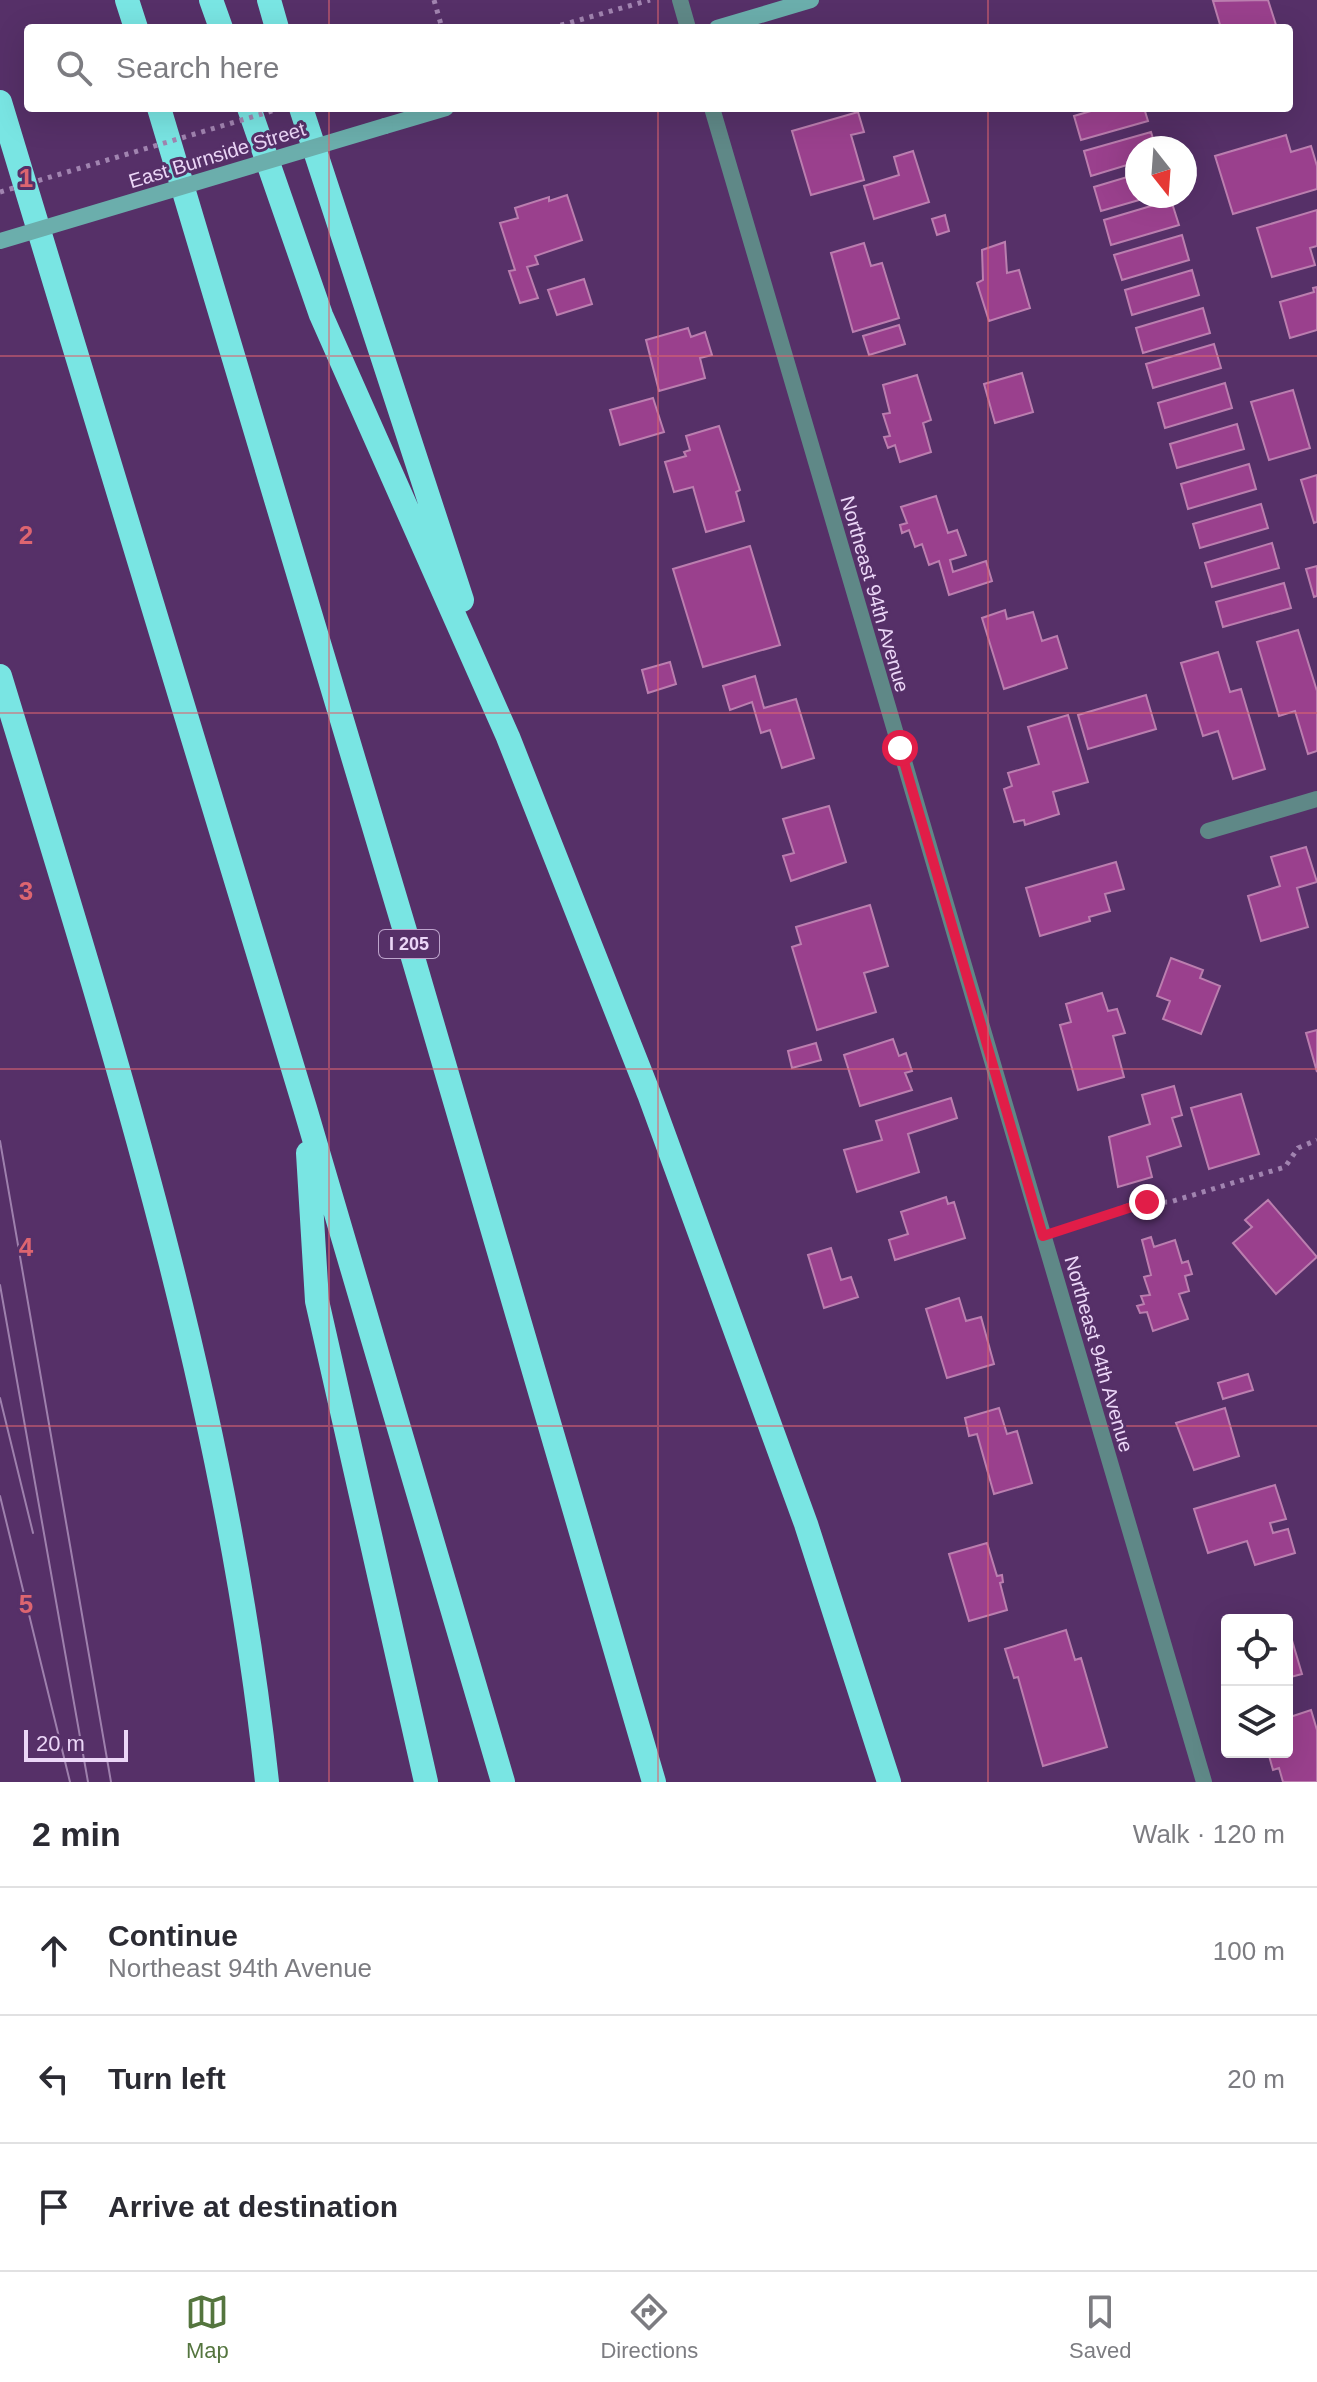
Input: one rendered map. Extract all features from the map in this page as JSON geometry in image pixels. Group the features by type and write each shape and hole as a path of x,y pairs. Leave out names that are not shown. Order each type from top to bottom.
{"highway":[{"path":"127,0 135,24"},
{"path":"211,0 220,24"},
{"path":"269,0 276,24"},
{"path":"0,102 305,1108 503,1782"},
{"name":"I 205","path":"160,112 423,991 654,1782"},
{"path":"250,112 321,315 508,737 649,1094 757,1382 889,1782"},
{"path":"302,112 508,737"},
{"path":"0,676 121,1079 203,1384 250,1643 267,1782"},
{"path":"305,1108 317,1301 426,1782"}],"street":[{"path":"680,0 687,24"},
{"path":"730,24 811,0"},
{"name":"East Burnside Street","path":"0,241 432,112"},
{"name":"Northeast 94th Avenue","path":"713,112 1204,1782"},
{"path":"1208,831 1317,799"}],"path":[{"path":"434,0 441,24"},
{"path":"565,24 650,0"},
{"name":"East Burnside Street","path":"0,192 269,112"},
{"path":"1043,1236 1135,1203 1170,1202 1285,1167 1298,1148 1317,1140"}],"building":[{"path":"1268,0 1276,24 1220,24 1213,1"},
{"path":"858,112 864,132 851,135 864,180 811,195 792,131"},
{"path":"1088,112 1145,112 1148,121 1081,140 1074,116"},
{"path":"1286,135 1291,152 1311,146 1317,166 1317,189 1233,214 1215,156"},
{"path":"1125,139 1125,166 1091,176 1084,151"},
{"path":"913,151 929,202 874,219 864,186 899,175 894,157"},
{"path":"1125,178 1125,204 1101,211 1094,187"},
{"path":"567,195 582,240 535,256 538,264 527,267 538,298 520,303 509,271 515,270 500,223 518,218 515,208 549,197 549,201"},
{"path":"1144,208 1174,208 1179,225 1111,245 1104,220"},
{"path":"1317,210 1317,246 1310,248 1315,265 1272,277 1257,228"},
{"path":"945,215 949,231 937,235 932,219"},
{"path":"1182,235 1189,260 1122,280 1114,255"},
{"path":"1005,242 1007,273 1019,270 1030,308 989,321 977,283 983,280 982,250"},
{"path":"864,243 871,266 882,263 899,318 853,332 831,253"},
{"path":"1192,270 1199,295 1132,315 1125,290"},
{"path":"584,279 592,304 557,315 548,290"},
{"path":"1317,287 1317,330 1290,338 1280,302 1314,292 1313,288"},
{"path":"1203,308 1210,333 1143,353 1136,328"},
{"path":"899,325 905,344 869,355 863,336"},
{"path":"688,328 691,337 705,332 712,355 700,358 705,378 659,391 646,340"},
{"path":"1214,344 1221,368 1153,388 1146,364"},
{"path":"1022,373 1033,412 995,423 984,384"},
{"path":"917,375 931,420 923,423 931,452 900,462 895,445 888,448 884,437 890,436 883,414 890,413 883,385"},
{"path":"1225,383 1232,408 1165,428 1158,403"},
{"path":"1293,390 1310,448 1269,460 1251,402"},
{"path":"653,398 664,432 620,445 610,410"},
{"path":"1237,424 1244,449 1177,468 1170,444"},
{"path":"719,426 740,490 736,492 744,521 706,532 693,487 674,492 665,462 686,456 684,452 690,450 686,436"},
{"path":"1249,464 1256,489 1188,509 1181,484"},
{"path":"1317,475 1317,522 1314,523 1301,480"},
{"path":"936,496 948,533 957,530 966,555 950,560 953,572 986,561 992,581 949,595 939,561 929,565 922,544 915,547 909,530 902,533 900,525 907,523 901,507"},
{"path":"1261,504 1268,528 1200,548 1193,524"},
{"path":"1272,543 1279,568 1212,587 1205,563"},
{"path":"750,546 780,645 703,667 673,569"},
{"path":"1317,566 1317,596 1314,597 1306,569"},
{"path":"1284,583 1291,608 1223,627 1216,602"},
{"path":"1005,610 1007,619 1033,612 1042,641 1057,636 1067,668 1004,689 982,618"},
{"path":"1298,630 1317,691 1317,751 1308,754 1295,711 1279,716 1257,642"},
{"path":"1218,652 1230,692 1241,689 1265,769 1233,779 1218,731 1203,736 1181,663"},
{"path":"670,662 676,684 648,693 642,670"},
{"path":"755,676 764,708 796,699 814,758 782,768 770,730 761,733 752,702 730,710 723,686"},
{"path":"1146,695 1156,729 1088,749 1078,715"},
{"path":"1068,715 1088,782 1053,792 1059,814 1025,825 1024,820 1014,822 1004,789 1012,786 1008,773 1039,764 1028,727"},
{"path":"829,806 846,862 791,881 783,856 794,853 783,819"},
{"path":"1306,847 1317,882 1297,888 1308,927 1261,941 1248,896 1280,886 1271,857"},
{"path":"1116,862 1124,889 1105,894 1110,911 1089,917 1090,921 1040,936 1026,888"},
{"path":"870,905 888,966 864,973 876,1012 817,1030 792,947 801,944 796,927"},
{"path":"1171,958 1203,970 1200,978 1220,986 1201,1034 1163,1019 1170,1001 1157,996"},
{"path":"1102,993 1108,1011 1117,1009 1125,1033 1113,1036 1124,1077 1078,1090 1060,1025 1071,1022 1066,1004"},
{"path":"1317,1030 1317,1072 1306,1033"},
{"path":"893,1039 899,1056 906,1053 912,1071 905,1073 912,1090 860,1106 844,1055"},
{"path":"816,1043 821,1060 792,1068 788,1051"},
{"path":"1174,1086 1182,1115 1172,1118 1181,1146 1147,1157 1152,1177 1118,1187 1109,1137 1150,1124 1142,1095"},
{"path":"1241,1094 1259,1154 1209,1169 1191,1108"},
{"path":"951,1098 957,1118 908,1134 919,1172 857,1192 844,1150 882,1140 876,1121"},
{"path":"946,1197 948,1204 954,1202 965,1238 895,1260 889,1240 908,1234 901,1212"},
{"path":"1268,1200 1317,1257 1276,1294 1233,1243 1252,1227 1245,1220"},
{"path":"1151,1237 1154,1247 1175,1240 1182,1263 1188,1261 1192,1274 1185,1276 1189,1291 1179,1294 1188,1319 1153,1331 1147,1312 1140,1313 1137,1306 1144,1304 1141,1296 1150,1295 1144,1277 1151,1275 1142,1240"},
{"path":"831,1248 841,1280 851,1277 858,1297 824,1308 808,1255"},
{"path":"959,1298 966,1321 981,1317 994,1364 947,1378 926,1309"},
{"path":"1248,1374 1253,1390 1223,1399 1218,1383"},
{"path":"999,1408 1007,1434 1017,1431 1032,1483 994,1494 977,1434 969,1436 965,1418"},
{"path":"1225,1408 1239,1456 1194,1470 1176,1423"},
{"path":"1275,1485 1286,1519 1270,1523 1273,1533 1288,1529 1295,1553 1255,1565 1247,1541 1208,1553 1194,1509"},
{"path":"987,1543 997,1576 1002,1575 1003,1582 1000,1583 1007,1610 969,1621 949,1554"},
{"path":"1066,1630 1075,1660 1081,1658 1107,1747 1043,1766 1018,1677 1014,1678 1005,1649"},
{"path":"1293,1644 1302,1674 1293,1676"},
{"path":"1311,1710 1317,1730 1317,1782 1283,1782 1279,1768 1273,1770 1270,1758 1293,1758 1293,1716"}],"tram line":[{"path":"0,1141 111,1782"},
{"path":"0,1285 88,1782"},
{"path":"0,1398 33,1533"},
{"path":"0,1496 70,1782"}],"route":[{"path":"900,748 1043,1236 1081,1225 1135,1203 1147,1202"}]}
